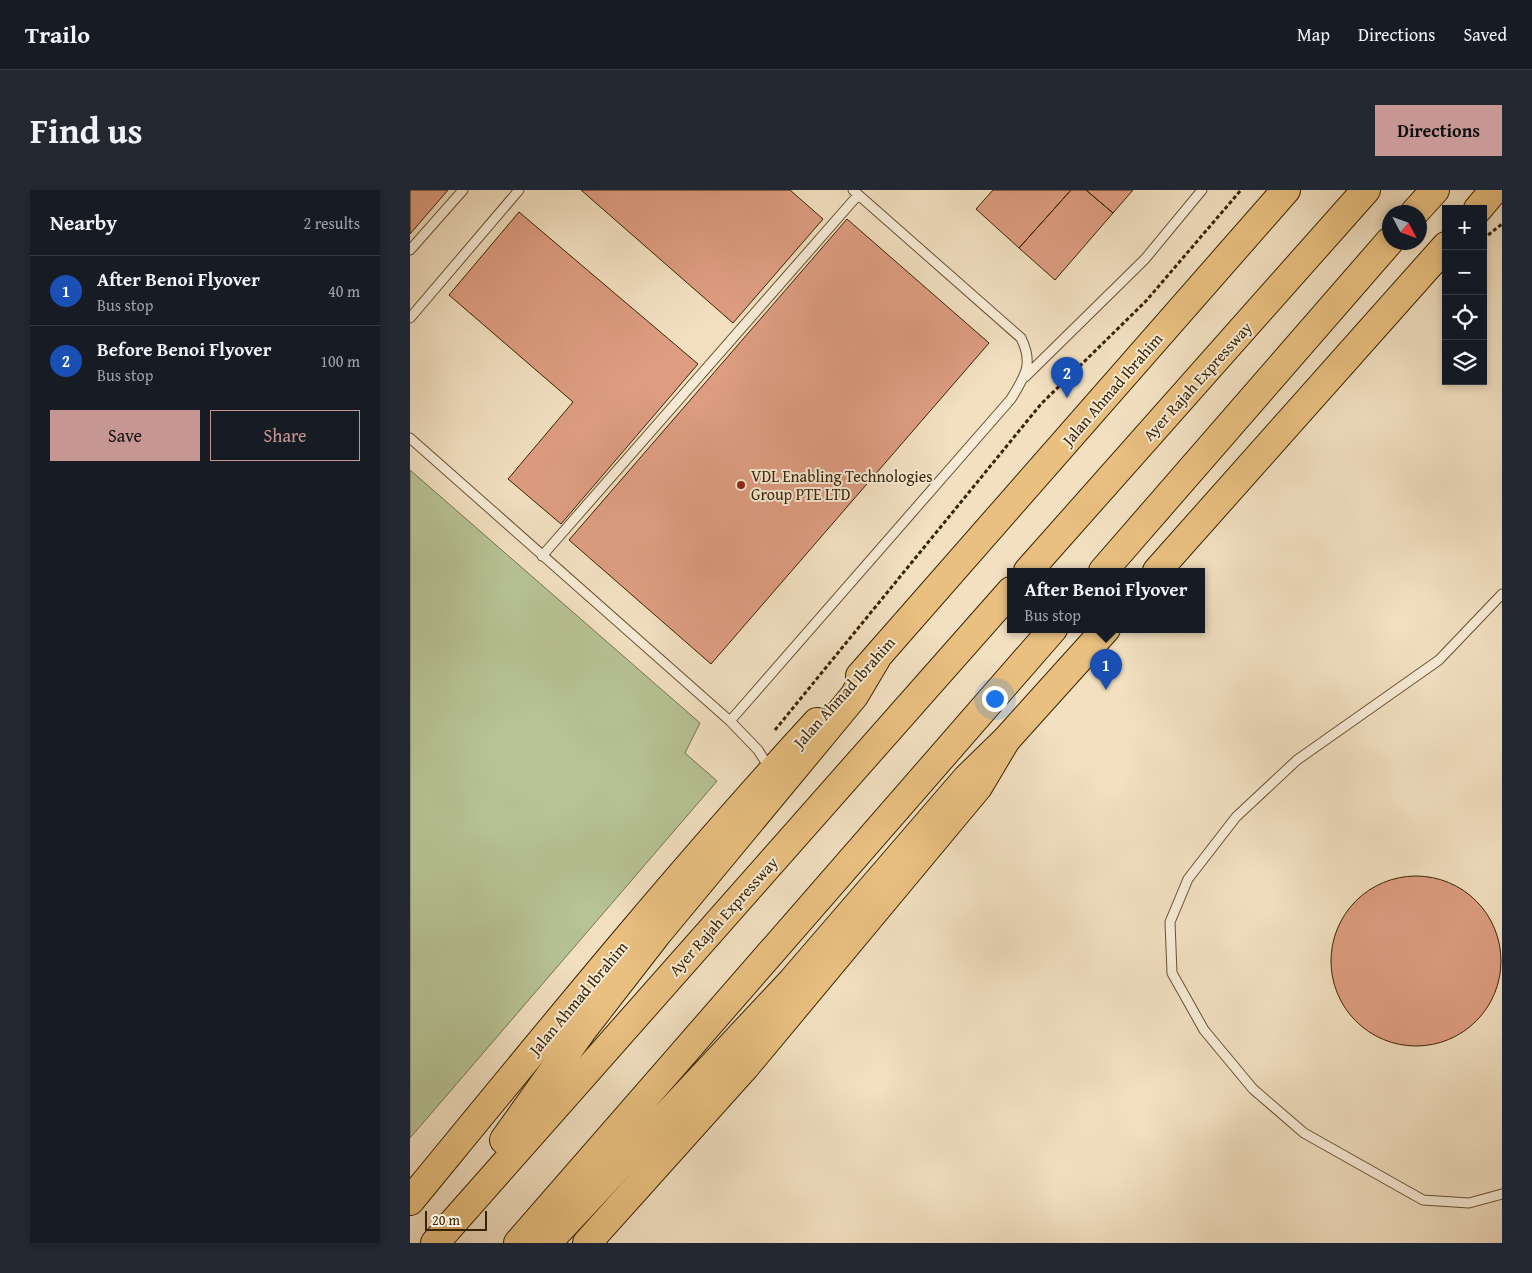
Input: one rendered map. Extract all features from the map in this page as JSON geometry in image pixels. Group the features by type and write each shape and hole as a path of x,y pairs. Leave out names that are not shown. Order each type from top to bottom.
{"main road":[{"name":"Jalan Ahmad Ibrahim","path":"410,1201 598,973 765,761 876,659 1286,190"},
{"name":"Ayer Rajah Expressway","path":"1031,568 1366,190"},
{"path":"1421,205 1435,190"},
{"path":"1481,205 1494,190"},
{"path":"1487,211 1502,202"},
{"path":"1106,568 1383,250"},
{"path":"1160,568 1442,250"},
{"name":"Ayer Rajah Expressway","path":"435,1243 1007,596"},
{"path":"518,1243 1050,633"},
{"path":"547,1243 793,980 967,778 1006,740 1102,633"},
{"path":"494,1174 496,1158 504,1140 581,1032 657,934 831,726 854,696 876,659"},
{"path":"587,1243 751,1059 978,787 1006,740"}],"lane":[{"path":"410,250 463,190"},
{"path":"410,318 518,190"},
{"path":"1023,379 1145,259 1202,190"},
{"path":"542,556 855,192 1021,338 1028,352 1028,366 1023,379 1011,399 730,722"},
{"path":"410,438 730,722 765,761"},
{"path":"1502,594 1439,660 1297,760 1236,817 1188,879 1170,922 1172,973 1204,1030 1253,1089 1304,1133 1423,1200 1469,1203 1502,1194"}],"path":[{"path":"765,761 1041,404 1146,301 1241,190"},
{"path":"1487,236 1502,224"}],"green space":[{"path":"410,470 700,723 685,753 717,781 410,1138"}],"building":[{"path":"410,190 448,190 410,234"},
{"path":"581,190 790,190 823,219 733,323"},
{"path":"993,190 1071,190 1019,248 976,209"},
{"path":"1071,190 1086,190 1113,213 1055,280 1019,248"},
{"path":"1086,190 1133,190 1113,213"},
{"path":"519,212 698,364 561,524 508,479 573,402 449,295"},
{"name":"VDL Enabling Technologies Group PTE LTD","path":"847,219 989,343 711,664 569,540"},
{"path":"1408,876 1424,876 1449,882 1470,895 1482,907 1495,928 1501,961 1495,994 1482,1015 1470,1027 1449,1040 1424,1046 1408,1046 1383,1040 1362,1027 1350,1015 1337,994 1331,969 1331,953 1337,928 1350,907 1362,895 1383,882"}],"place":[{"name":"Before Benoi Flyover","path":"1067,398"},
{"name":"VDL Enabling Technologies Group PTE LTD","path":"741,485"},
{"name":"After Benoi Flyover","path":"1106,690"}]}
